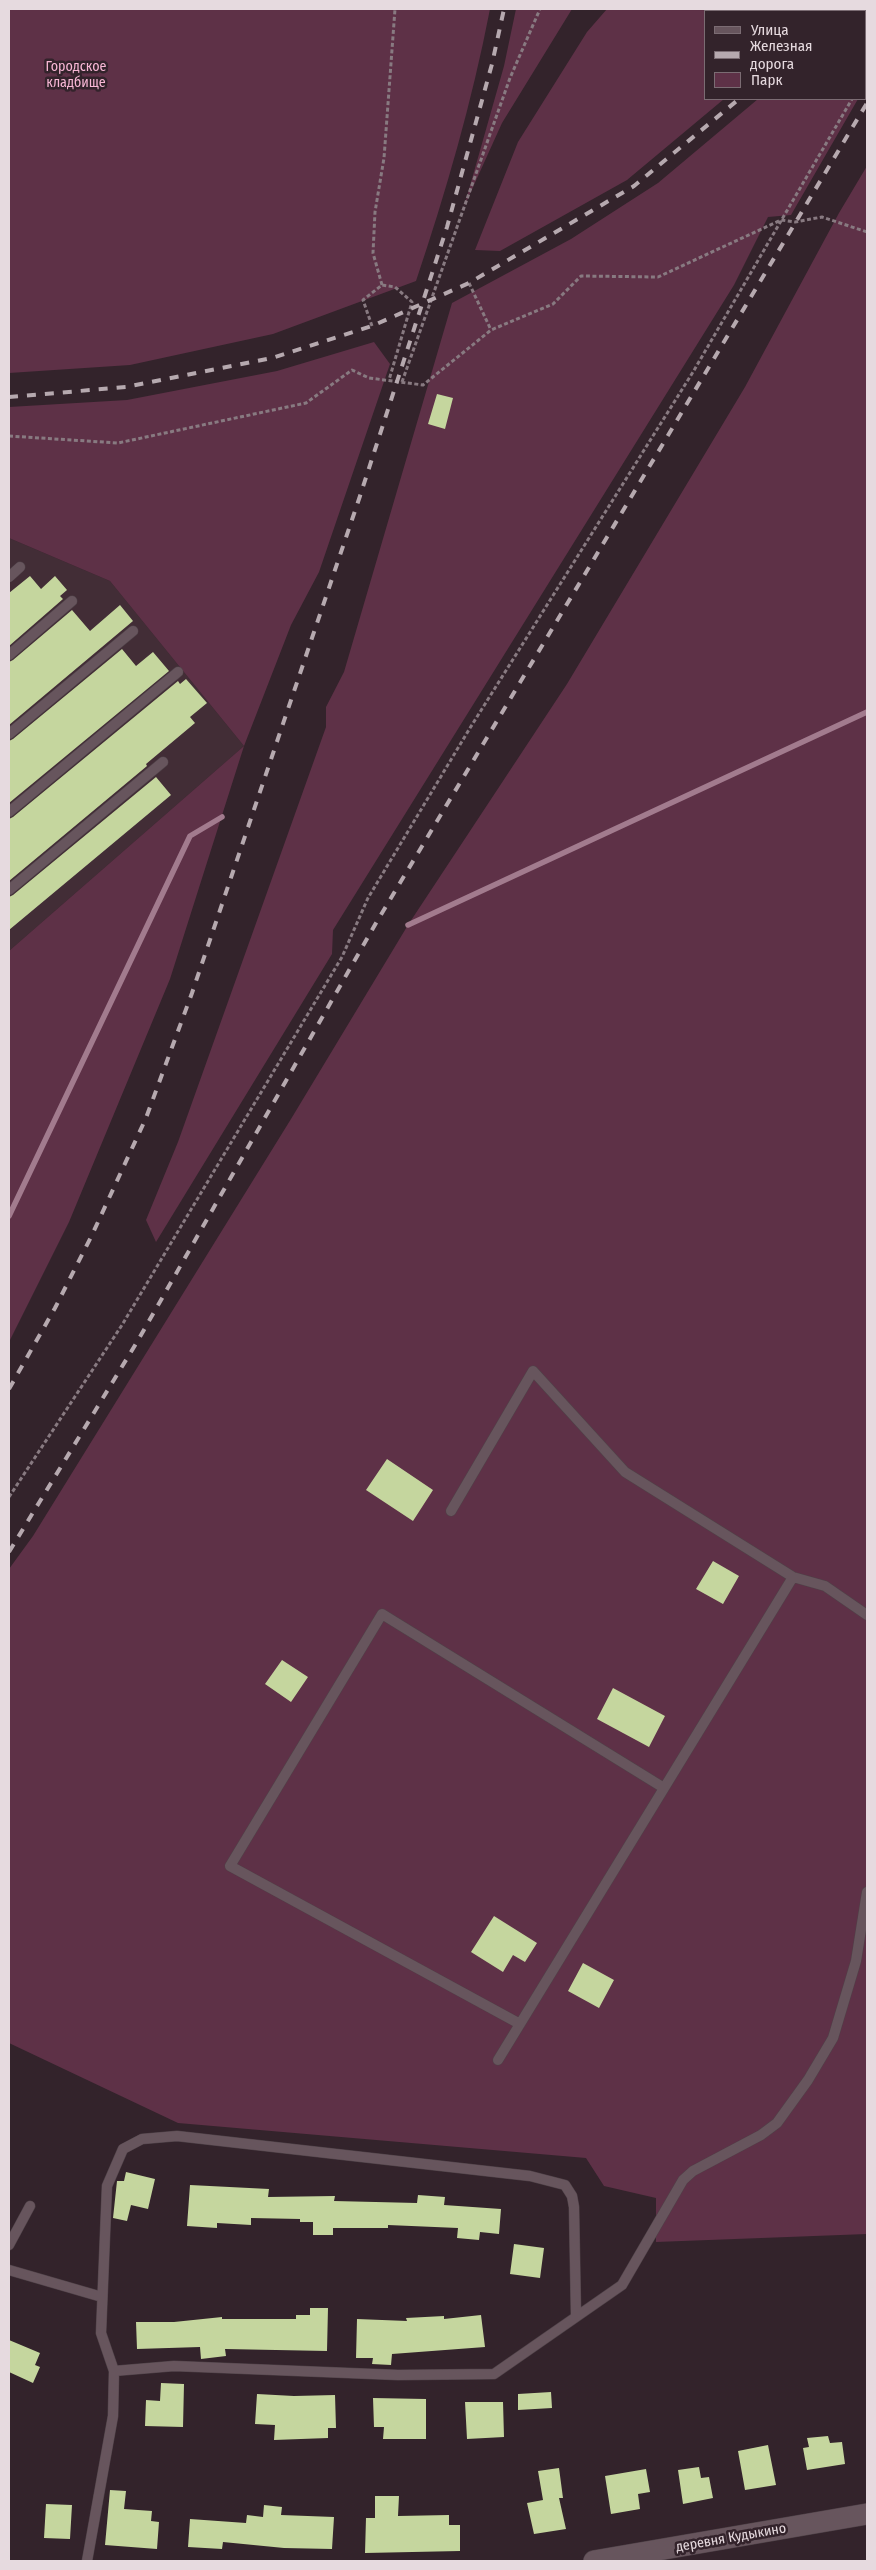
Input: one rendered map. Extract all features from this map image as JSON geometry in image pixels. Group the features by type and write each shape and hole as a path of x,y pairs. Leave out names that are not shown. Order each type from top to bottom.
{"street":[{"name":"деревня Кудыкино","path":"594,2561 867,2514"}],"lane":[{"path":"9,577 20,567"},
{"path":"9,655 72,600"},
{"path":"9,734 133,631"},
{"path":"9,812 178,672"},
{"path":"9,890 163,762"},
{"path":"452,1511 533,1371 625,1472 793,1577 825,1586 867,1615"},
{"path":"498,2060 793,1577"},
{"path":"520,2024 230,1866 382,1614 664,1788"},
{"path":"114,2372 174,2366 398,2375 494,2374 622,2285 683,2180 693,2171 761,2135 778,2123 808,2080 833,2038 856,1961 867,1892"},
{"path":"88,2561 113,2416 114,2372 101,2333 102,2297 107,2186 122,2149 142,2139 177,2136 530,2176 565,2185 572,2196 574,2207 576,2316"},
{"path":"9,2245 30,2206"},
{"path":"9,2270 102,2297"}],"path":[{"path":"382,285 373,253 375,212 384,158 395,9"},
{"path":"402,382 510,78 540,9"},
{"path":"9,1497 122,1325 342,957 368,898 470,728 693,372 851,100"},
{"path":"9,436 118,443 306,403 352,370 369,378 423,384 491,330 552,304 581,276 658,277 781,220 795,222 822,217 867,232"},
{"path":"469,283 491,330"},
{"path":"372,326 363,300 382,285 395,287 412,302 389,380"}],"shaded area":[{"path":"9,538 110,581 244,746 9,951"}],"green space":[{"name":"Городское кладбище","path":"9,9 490,9 458,146 416,281 273,334 130,365 9,373"},
{"path":"516,9 572,9 502,123 464,207 504,66"},
{"path":"607,9 816,9 704,10 704,100 723,100 627,180 500,251 475,250 518,142 587,32"},
{"path":"867,9 866,84 866,10 845,10"},
{"path":"757,100 857,100 791,215 768,217 734,285 333,930 332,954 156,1242 146,1220 178,1142 326,727 326,707 344,672 452,303 571,239 658,183"},
{"path":"867,166 867,2234 656,2242 656,2198 604,2186 586,2158 178,2123 9,2043 9,1569 33,1536 291,1119 408,925 567,684 745,387 839,213"},
{"path":"374,342 390,364 319,572 291,625 244,746 110,581 9,538 9,407 127,400 277,371"},
{"path":"244,746 170,979 69,1222 9,1342 9,951"}],"building":[{"path":"437,394 453,398 445,429 428,424"},
{"path":"30,576 41,589 55,576 67,590 60,596 63,599 9,646 9,593"},
{"path":"120,605 133,621 9,725 9,662 72,610 90,631"},
{"path":"122,649 136,666 153,652 169,671 9,803 9,741"},
{"path":"186,679 207,703 190,717 195,723 146,764 147,766 9,881 9,819 178,681 180,684"},
{"path":"156,777 171,795 9,930 9,897"},
{"path":"387,1459 433,1490 413,1521 366,1490"},
{"path":"713,1561 739,1576 723,1604 696,1589"},
{"path":"282,1660 308,1677 291,1702 265,1684"},
{"path":"613,1688 665,1716 649,1747 597,1719"},
{"path":"494,1916 537,1943 525,1962 513,1955 503,1972 471,1952"},
{"path":"583,1963 614,1980 599,2008 568,1991"},
{"path":"126,2172 155,2179 148,2209 131,2205 127,2221 113,2218 117,2181 124,2181"},
{"path":"190,2185 269,2189 268,2197 335,2196 334,2201 417,2203 418,2195 445,2197 444,2205 501,2209 499,2234 480,2232 479,2240 457,2238 458,2228 388,2225 388,2228 333,2228 333,2235 313,2235 313,2222 300,2222 300,2219 251,2218 251,2225 217,2223 217,2228 187,2226"},
{"path":"514,2244 544,2248 540,2278 510,2274"},
{"path":"310,2308 328,2308 327,2351 225,2349 226,2356 201,2359 200,2347 137,2349 136,2322 174,2322 222,2317 222,2319 296,2319 296,2315 310,2315"},
{"path":"481,2315 485,2347 392,2354 391,2365 372,2364 373,2358 356,2358 357,2319 407,2321 406,2318 444,2316 444,2319"},
{"path":"9,2340 40,2353 35,2365 40,2367 33,2383 9,2372"},
{"path":"161,2383 184,2384 183,2427 145,2426 146,2400 160,2401"},
{"path":"551,2392 552,2408 518,2410 518,2394"},
{"path":"257,2394 294,2396 335,2395 336,2428 328,2428 328,2438 274,2440 275,2425 255,2424"},
{"path":"373,2398 426,2399 426,2439 383,2439 384,2427 374,2427"},
{"path":"465,2402 503,2402 504,2437 467,2439"},
{"path":"828,2436 830,2443 842,2442 845,2464 807,2470 803,2448 809,2447 807,2438"},
{"path":"768,2445 776,2485 745,2490 738,2451"},
{"path":"699,2467 701,2478 709,2477 713,2498 683,2504 678,2470"},
{"path":"559,2468 563,2498 559,2498 566,2529 534,2534 527,2503 543,2500 538,2471"},
{"path":"646,2469 650,2492 638,2494 640,2509 611,2514 605,2476"},
{"path":"110,2490 126,2491 124,2509 152,2511 151,2521 159,2522 157,2549 105,2545"},
{"path":"375,2496 399,2496 398,2516 449,2515 449,2525 460,2525 460,2551 365,2553 366,2518 375,2518"},
{"path":"46,2504 72,2505 70,2539 44,2538"},
{"path":"264,2505 282,2507 281,2515 334,2517 332,2549 284,2548 223,2542 222,2549 188,2547 190,2519 246,2523 247,2515 263,2517"}],"waterway":[{"path":"408,925 867,712"},
{"path":"9,1216 190,836 222,817"}],"railway":[{"path":"9,1389 55,1308 92,1235 146,1118 192,993 360,496 447,227 492,64 504,9"},
{"path":"9,397 126,387 272,358 372,326 469,283 634,186 738,100"},
{"path":"9,1552 137,1342 376,923 867,103"}]}
